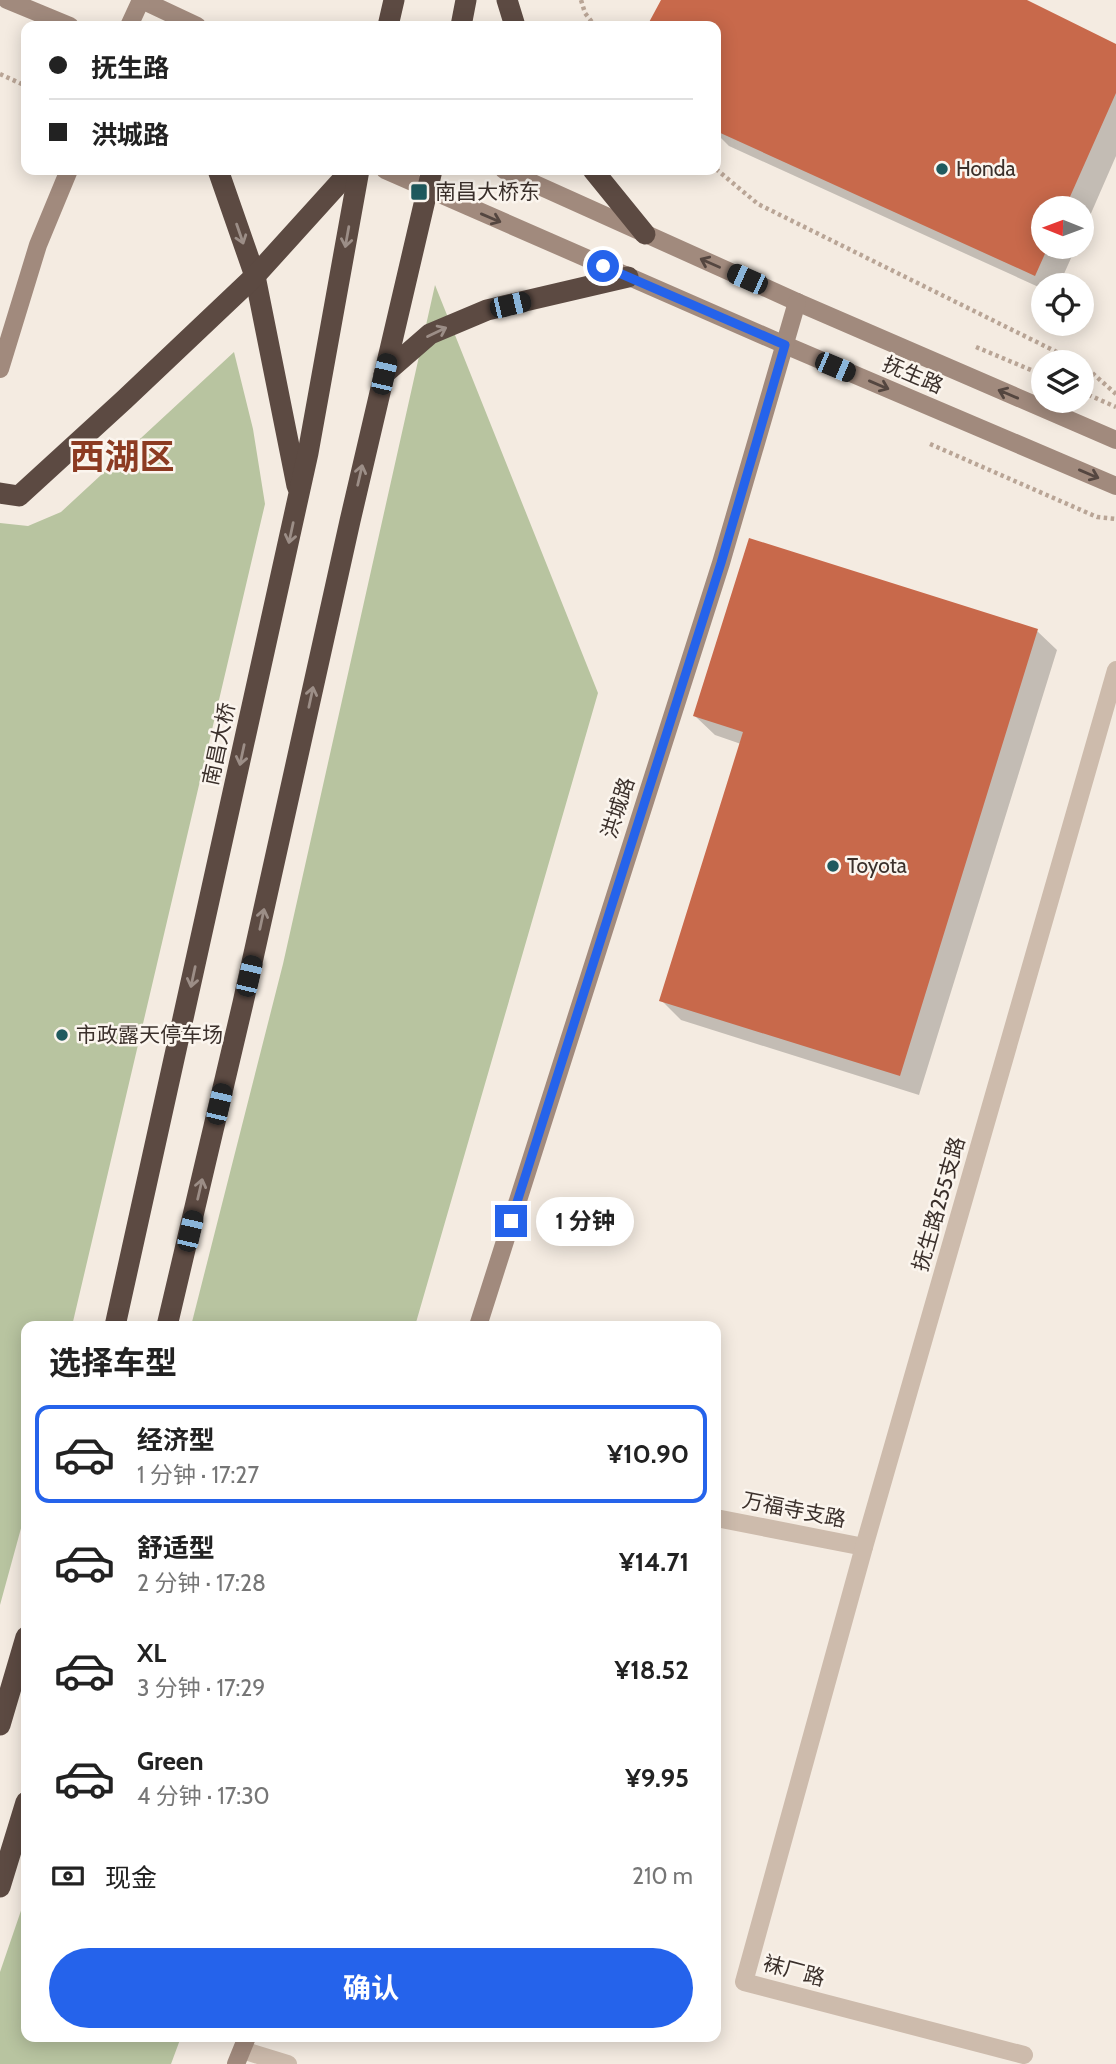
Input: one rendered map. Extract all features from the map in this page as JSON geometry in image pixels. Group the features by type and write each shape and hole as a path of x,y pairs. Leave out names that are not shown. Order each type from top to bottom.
{"highway":[{"path":"389,21 394,0"},
{"path":"462,21 466,0"},
{"path":"508,0 514,21"},
{"path":"220,175 255,276 299,495"},
{"path":"0,493 19,496 124,401 255,276 346,175"},
{"name":"南昌大桥","path":"116,1321 299,495 358,175"},
{"path":"597,175 645,234"},
{"path":"168,1321 430,180"},
{"path":"384,374 430,334 487,310 628,277"},
{"path":"0,1725 21,1654"},
{"path":"0,1887 21,1818"}],"main road":[{"path":"7,0 58,21"},
{"path":"131,21 141,0 186,21"},
{"path":"0,369 38,246 67,175"},
{"name":"抚生路","path":"408,175 430,180 628,277 1116,486"},
{"name":"抚生路","path":"515,175 797,302 1116,440"},
{"name":"洪城路","path":"480,1321 721,563 797,302"}],"street":[{"name":"抚生路255支路","path":"808,1750 1116,670"},
{"name":"万福寺支路","path":"721,1519 864,1547"},
{"name":"袜厂路","path":"808,1750 744,1982 1024,2055"},
{"path":"242,2050 288,2064"}],"path":[{"path":"581,0 592,21"},
{"path":"0,74 21,84"},
{"path":"721,173 758,204 1053,350"},
{"path":"969,344 1031,370"},
{"path":"1094,376 1116,394"},
{"path":"1094,397 1116,407"},
{"path":"930,444 1097,517 1116,519"}],"green space":[{"path":"435,285 598,693 416,1321 192,1321 283,964"},
{"path":"234,352 253,429 265,504 73,1321 21,1321 21,1528 0,1605 0,523 28,526 61,512"},
{"path":"21,1911 21,2042 179,2042 171,2064 0,2064 0,1972"}],"building":[{"name":"Honda","path":"661,0 1027,0 1116,44 1116,93 1070,196 1031,196 1031,259 1043,259 1036,273 1031,274 721,133 721,21 650,21"},
{"name":"Toyota","path":"749,538 1038,629 900,1076 659,1001 743,732 693,716"}],"place":[{"name":"Honda","path":"942,169"},
{"name":"南昌大桥东","path":"419,192"},
{"name":"Toyota","path":"833,866"},
{"name":"市政露天停车场","path":"62,1035"}],"district":[{"name":"西湖区","path":"122,457"}],"route":[{"path":"511,1221 721,563 785,345 603,266"}]}
